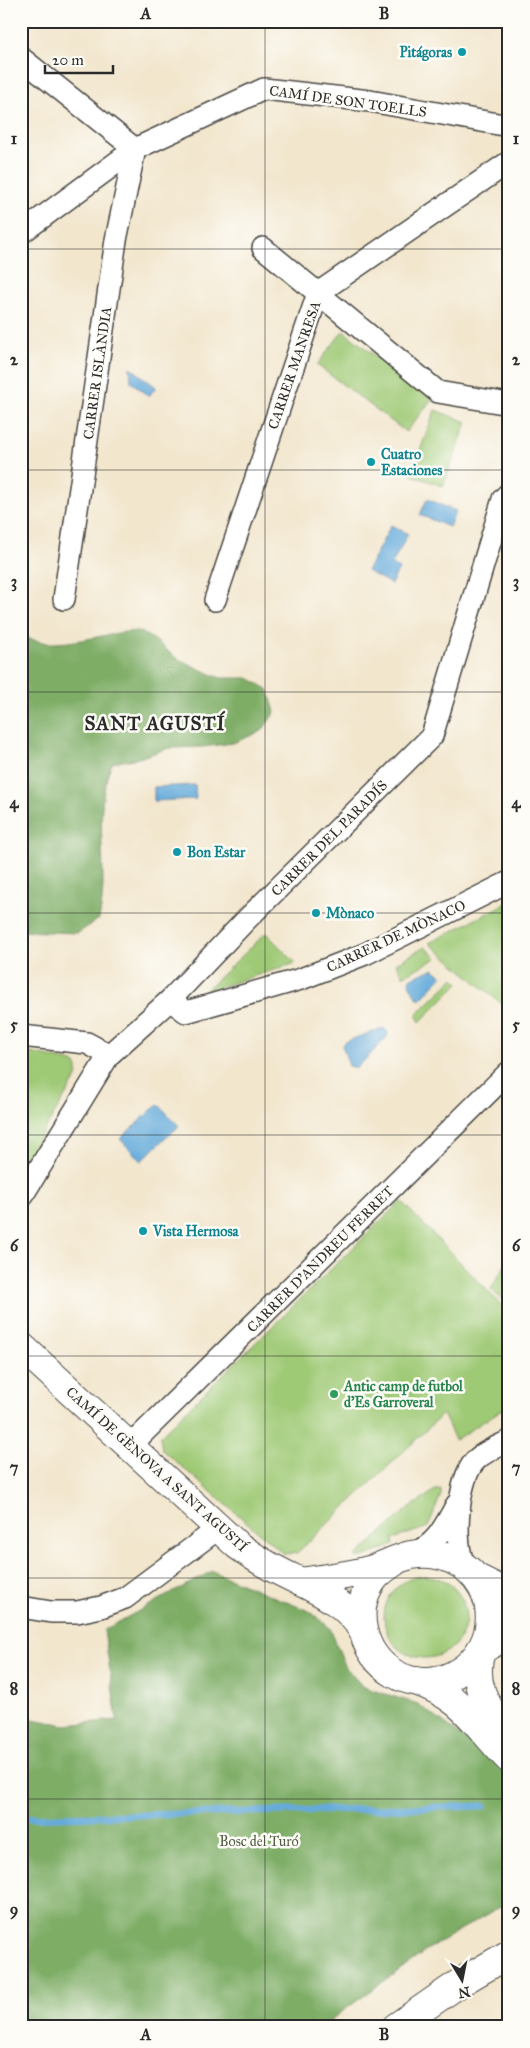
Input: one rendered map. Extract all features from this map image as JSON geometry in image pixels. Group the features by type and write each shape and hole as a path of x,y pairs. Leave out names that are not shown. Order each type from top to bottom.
{"main road":[{"name":"CAMÍ DE GÈNOVA A SANT AGUSTÍ","path":"21,1346 131,1445 237,1545 254,1557 348,1610 357,1619 363,1631"},
{"path":"301,1582 351,1575 403,1559 432,1554 456,1561 472,1574 498,1588 509,1589"},
{"path":"403,1559 377,1576 364,1599 362,1618 366,1642 377,1660 395,1674 437,1689 464,1708 492,1743 509,1759"},
{"path":"415,1680 436,1681 453,1676 469,1666 481,1650 487,1637 490,1619 488,1602 472,1574"},
{"path":"509,1634 481,1650 477,1669 478,1684 482,1698 509,1744"},
{"path":"396,2027 461,1982 509,1954"}],"street":[{"path":"21,58 135,149"},
{"name":"CAMÍ DE SON TOELLS","path":"21,233 135,149 264,89 370,101 509,126"},
{"name":"CARRER ISLÀNDIA","path":"64,599 116,240 135,149"},
{"name":"CARRER MANRESA","path":"216,600 318,293 509,162"},
{"path":"263,248 438,392 509,404"},
{"name":"CARRER DEL PARADÍS","path":"109,1056 170,1000 246,920 432,736 503,499 509,492"},
{"name":"CARRER DE MÒNACO","path":"170,1000 186,1012 301,979 376,949 509,882"},
{"path":"21,1036 87,1043 109,1056 21,1198"},
{"name":"CARRER D'ANDREU FERRET","path":"131,1445 509,1072"},
{"path":"472,1574 461,1557 458,1534 461,1497 465,1482 478,1458 509,1440"},
{"path":"403,1559 424,1549 439,1537 461,1497"},
{"path":"21,1607 51,1612 77,1612 101,1607 125,1598 219,1528"}],"green space":[{"path":"343,331 432,399 406,432 317,365"},
{"path":"435,410 467,422 443,486 411,475"},
{"path":"138,631 155,640 175,657 199,669 221,678 248,678 268,689 275,712 262,731 233,743 203,747 169,748 139,758 112,763 102,802 103,880 99,919 78,933 21,931 21,637 56,643"},
{"path":"509,902 509,1010 429,943"},
{"path":"266,933 296,963 204,992"},
{"path":"425,947 437,958 403,976 396,963"},
{"path":"454,978 459,983 420,1022 416,1015"},
{"path":"21,1051 73,1062 76,1064 78,1075 21,1169"},
{"name":"Antic camp de futbol d'Es Garroveral","path":"401,1201 509,1313 509,1405 455,1440 443,1414 297,1553 284,1554 162,1450 160,1436"},
{"path":"509,1258 509,1307 491,1289"},
{"path":"441,1489 441,1495 428,1527 393,1539 394,1545 363,1557 355,1557 404,1512 435,1490"},
{"name":"Bosc del Turó","path":"212,1571 311,1612 330,1628 346,1668 363,1687 418,1704 498,1763 509,1761 509,1902 434,1945 321,2027 21,2027 21,1717 66,1725 117,1720 104,1630"},
{"path":"425,1576 441,1580 454,1588 462,1601 466,1617 462,1633 454,1646 441,1654 425,1658 409,1654 396,1646 388,1633 384,1617 388,1601 396,1588 409,1580"}],"water":[{"path":"130,367 156,387 149,396 131,382"},
{"path":"427,499 456,511 449,527 420,515"},
{"path":"391,525 408,534 392,564 399,569 391,584 367,571"},
{"path":"195,785 196,799 154,801 154,787"},
{"path":"433,969 442,976 421,999 416,997 409,983 411,978"},
{"path":"384,1028 388,1032 387,1037 357,1068 349,1066 342,1045 344,1042"},
{"path":"158,1104 179,1126 141,1161 120,1139"}],"waterway":[{"path":"21,1818 484,1806"}],"place":[{"name":"Pitágoras","path":"462,52"},
{"name":"Cuatro Estaciones","path":"371,462"},
{"name":"Bon Estar","path":"177,852"},
{"name":"Mònaco","path":"316,913"},
{"name":"Vista Hermosa","path":"143,1231"},
{"name":"Antic camp de futbol d'Es Garroveral","path":"334,1394"}],"district":[{"name":"SANT AGUSTÍ","path":"155,723"}]}
